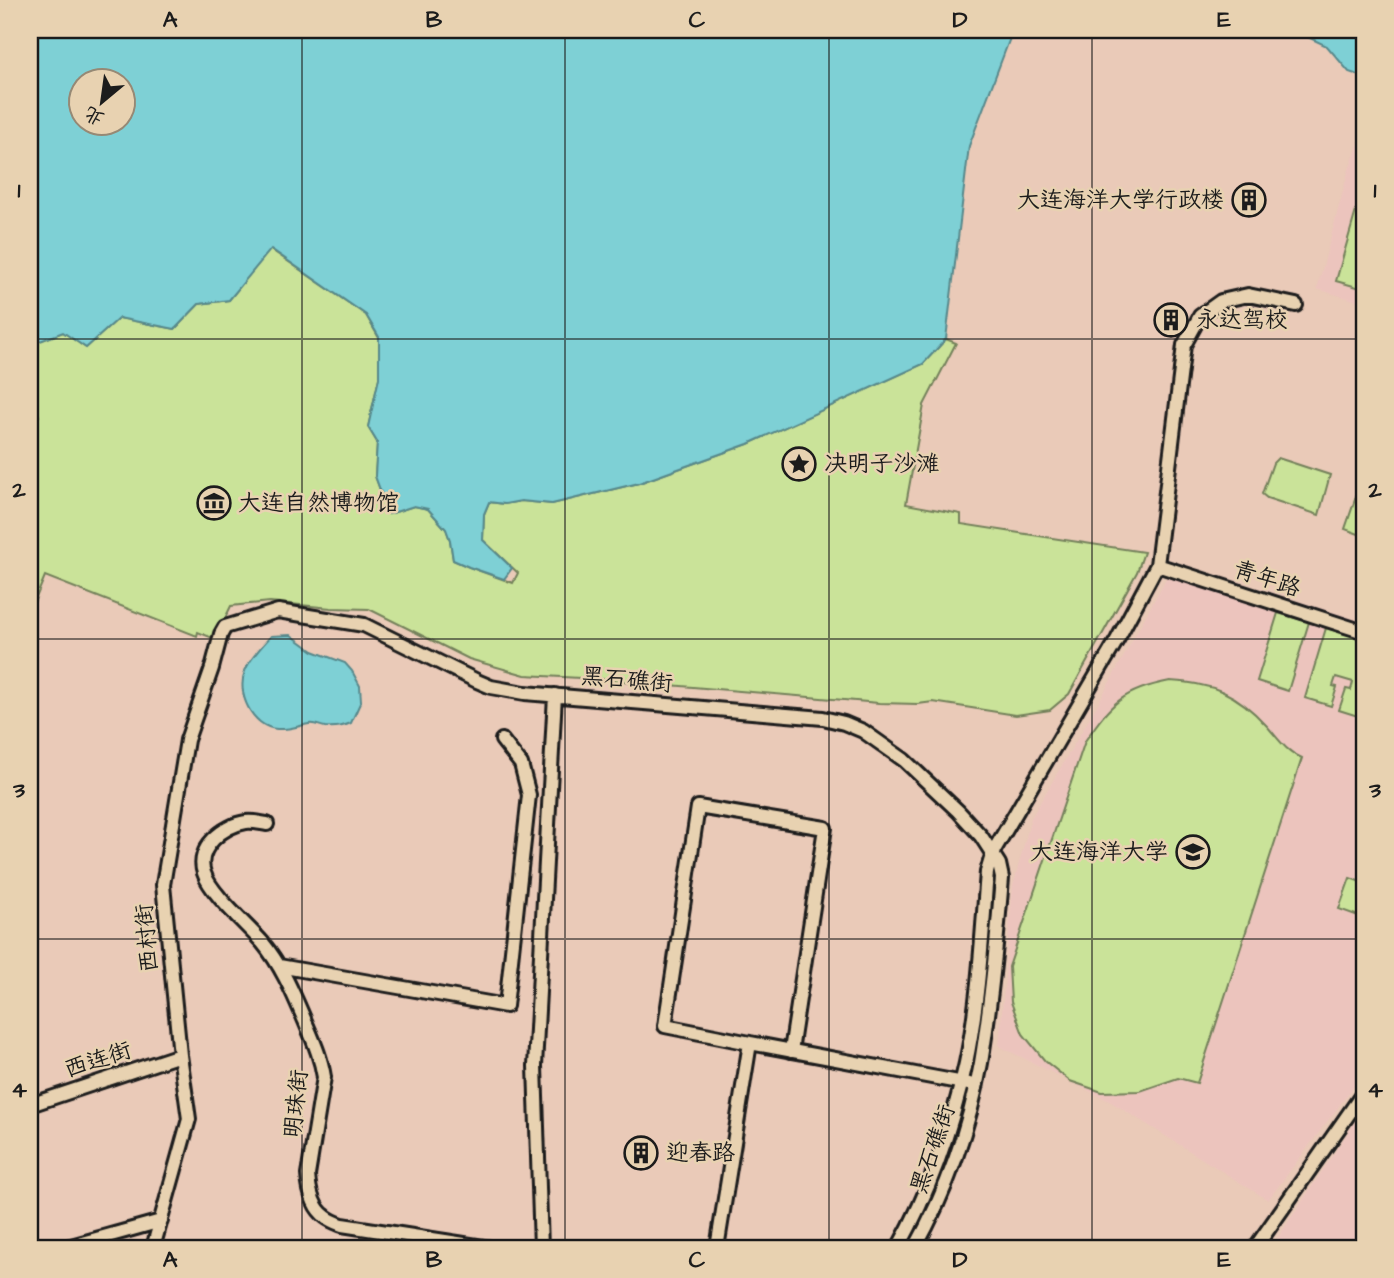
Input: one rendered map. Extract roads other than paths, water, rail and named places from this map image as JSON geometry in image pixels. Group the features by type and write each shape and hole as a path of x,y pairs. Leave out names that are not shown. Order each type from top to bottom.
{"street":[{"path":"993,852 1117,640 1157,565 1184,345 1200,316 1221,302 1248,295 1296,305"},
{"name":"青年路","path":"1157,565 1364,632"},
{"name":"黑石礁街","path":"225,627 278,611 364,625 491,687 525,693 822,718 863,731 904,760 958,811 993,852 1002,878 980,1065 957,1152 934,1211 915,1248"},
{"name":"西村街","path":"153,1248 189,1118 163,886 187,740 225,627"},
{"path":"541,1248 535,1066 555,695"},
{"path":"279,966 506,1006 529,795 520,764 502,740"},
{"path":"791,1051 825,828 698,807 665,1026 791,1051 975,1085"},
{"name":"明珠街","path":"267,824 247,821 217,834 202,860 203,873 211,886 263,943 279,966 289,983 321,1061 324,1077 308,1175 309,1190 325,1217 342,1226 490,1248"},
{"name":"黑石礁街","path":"898,1248 932,1177 952,1119 966,1063 987,873 993,852"},
{"path":"717,1248 750,1043"},
{"name":"西连街","path":"30,1105 180,1055"},
{"path":"1255,1248 1364,1092"},
{"path":"64,1248 161,1221"}],"water":[{"path":"30,30 1013,30 969,146 946,339 923,364 748,444 639,483 552,504 489,502 484,514 483,540 512,568 504,579 453,560 446,529 428,509 414,506 389,514 375,476 377,442 368,427 379,378 379,337 366,315 271,249 229,300 199,304 175,329 119,318 86,348 63,332 32,344 30,353"},
{"path":"1293,30 1364,30 1364,77 1349,72 1327,46"},
{"path":"291,635 313,651 345,663 352,671 360,686 361,701 351,723 335,727 311,724 277,729 260,722 248,708 243,689 247,666 271,636"}],"place":[{"name":"大连海洋大学行政楼","path":"1249,200"},
{"name":"永达驾校","path":"1171,320"},
{"name":"决明子沙滩","path":"799,464"},
{"name":"大连自然博物馆","path":"214,503"},
{"name":"大连海洋大学","path":"1193,852"},
{"name":"迎春路","path":"641,1153"}]}
